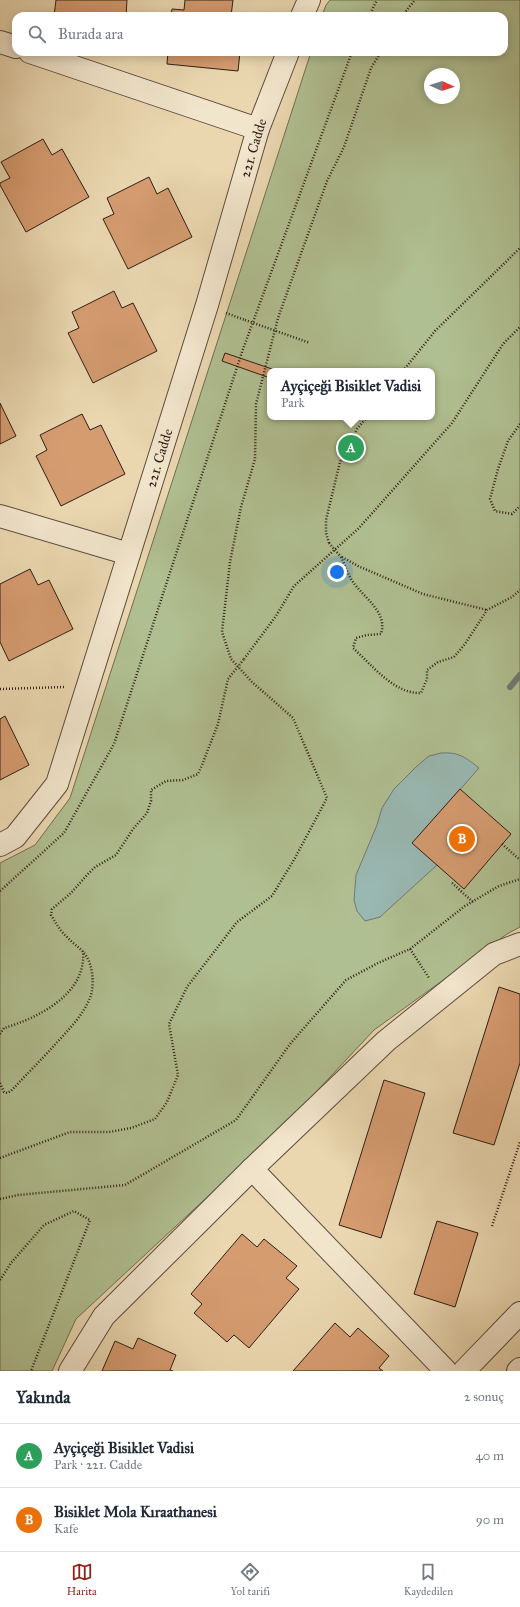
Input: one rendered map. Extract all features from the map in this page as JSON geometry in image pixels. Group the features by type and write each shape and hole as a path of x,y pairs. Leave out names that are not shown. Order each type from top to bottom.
{"street":[{"path":"304,12 309,0"},
{"path":"0,42 12,46"},
{"path":"42,56 258,129"},
{"name":"221. Cadde","path":"0,844 15,837 57,784 207,305 258,129 286,56"},
{"path":"0,516 129,554"},
{"path":"70,1371 104,1316 252,1169 386,1041 494,954 520,944"},
{"path":"252,1169 446,1371"},
{"path":"464,1371 520,1313"}],"path":[{"path":"371,12 377,0"},
{"path":"405,12 415,0"},
{"path":"0,891 64,833 114,744 242,352 351,56"},
{"path":"0,1158 70,1132 109,1132 131,1128 155,1119 167,1102 178,1075 169,1024 187,987 237,922 272,896 295,858 327,798 293,718 252,682 232,659 222,632 230,562 241,507 255,459 256,404 278,318 327,181 344,147 371,68 378,56"},
{"path":"405,368 435,331 520,248"},
{"path":"245,320 310,343"},
{"path":"0,1084 4,1092 7,1093 11,1091 70,1028 85,1006 90,995 93,983 89,960 83,950 73,944 58,928 51,915 52,909 71,893 88,874 116,855 133,829 147,813 151,790 166,781 183,780 198,774 218,724 228,679 276,616 294,586 359,528 452,423 503,344 520,327"},
{"path":"364,420 357,429 340,462 326,520 326,533 329,543 341,557 353,582 368,598 378,613 383,627 381,634 367,634 356,638 353,648 396,686 412,694 421,694 427,679 427,670 438,662 454,657 465,644 487,610 512,597 520,590"},
{"path":"520,424 508,441 498,469 490,499 495,511 512,514 520,506"},
{"path":"341,557 358,566 423,594 487,610"},
{"path":"0,689 88,686"},
{"path":"502,844 520,860"},
{"path":"0,1199 33,1193 125,1185 236,1120 290,1044 346,980 378,963 410,949 473,902 499,886 520,879"},
{"path":"452,883 473,902"},
{"path":"410,949 441,997"},
{"path":"0,1034 4,1028 33,1018 62,998 76,983 80,976 83,968 83,950"},
{"path":"492,1226 520,1142"},
{"path":"0,1280 11,1263 44,1225 74,1211 90,1220 31,1371"}],"green space":[{"path":"330,0 520,0 520,927 507,934 374,1030 289,1121 76,1319 52,1371 0,1371 0,863 35,845 70,798 310,56 508,56 508,12 323,12"}],"water":[{"path":"441,753 457,754 479,768 413,843 437,865 380,917 365,921 357,911 354,900 356,875 377,825 382,808 394,789 417,766 429,756"}],"building":[{"path":"56,0 127,0 126,12 54,12"},
{"path":"185,0 233,0 232,12 172,12 172,9 184,10"},
{"path":"168,56 240,56 238,71 167,64"},
{"path":"43,139 52,155 62,149 89,197 26,232 0,185 0,183 10,178 1,162"},
{"path":"149,177 157,194 168,188 192,237 128,269 103,219 114,214 107,198"},
{"path":"114,291 122,308 133,303 157,351 93,383 68,333 79,328 72,312"},
{"path":"225,353 269,368 267,368 267,377 222,361"},
{"path":"0,403 16,436 0,444"},
{"path":"82,414 90,430 101,425 125,474 61,506 36,456 47,450 40,435"},
{"path":"30,569 38,585 49,580 73,629 9,661 0,642 0,584"},
{"path":"5,716 29,765 0,780 0,719"},
{"path":"460,789 511,834 464,889 412,843"},
{"path":"499,987 520,994 520,1063 494,1145 453,1133"},
{"path":"384,1080 425,1093 381,1238 339,1225"},
{"path":"437,1221 478,1233 455,1307 414,1294"},
{"path":"242,1234 257,1247 264,1239 297,1266 286,1278 299,1289 249,1348 234,1335 227,1342 194,1313 202,1304 191,1294"},
{"path":"335,1323 350,1337 358,1328 389,1356 379,1368 383,1371 293,1371"},
{"path":"138,1338 176,1355 170,1370 173,1371 102,1371 115,1341 133,1349"}],"waterway":[{"path":"510,687 520,675"}],"place":[{"name":"Ayçiçeği Bisiklet Vadisi","path":"351,448"},
{"name":"Bisiklet Mola Kıraathanesi","path":"462,839"}]}
